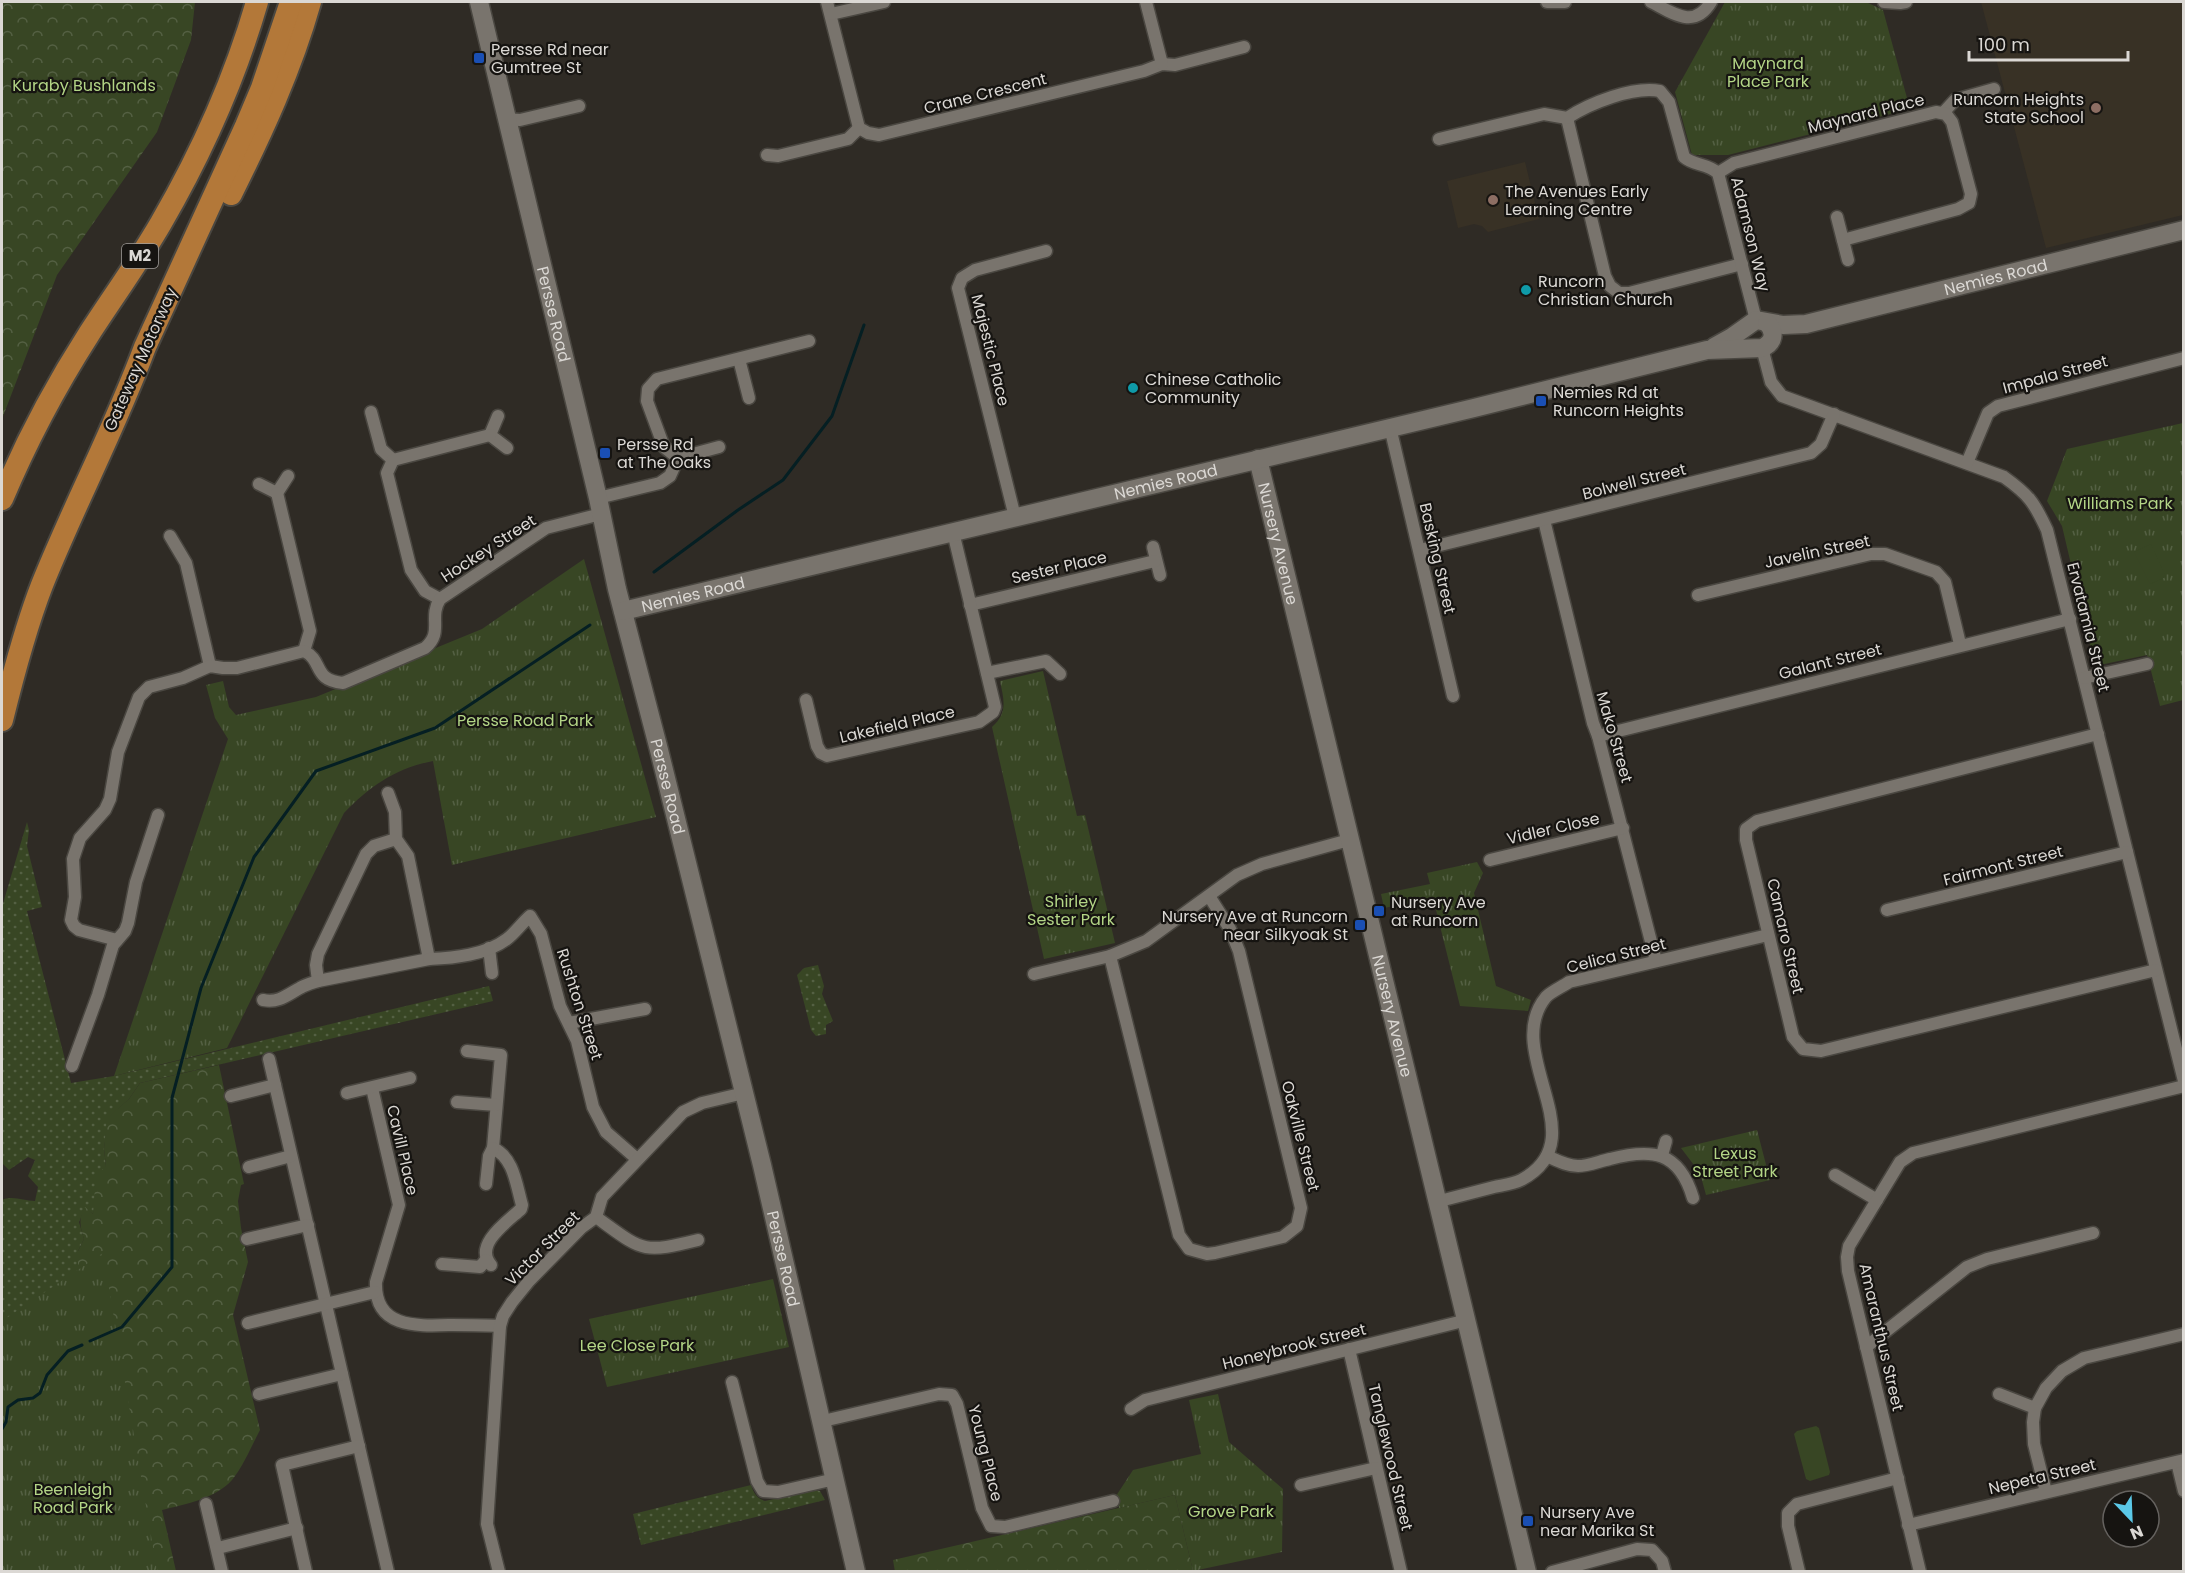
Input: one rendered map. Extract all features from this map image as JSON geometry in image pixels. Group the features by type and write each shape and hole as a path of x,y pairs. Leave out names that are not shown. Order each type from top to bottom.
{"highway":[{"name":"M2","path":"2,499 17,464 62,378 161,223 179,188 226,89 257,2"},
{"name":"Gateway Motorway","path":"2,720 17,662 41,587 145,347 254,107 291,2"},
{"path":"134,376 156,345 253,149 288,70 310,2"}],"street":[{"name":"Persse Road","path":"479,2 623,611 823,1421 856,1572"},
{"path":"766,155 777,156 848,139 860,128 827,2"},
{"path":"831,14 884,2"},
{"path":"1146,2 1162,64"},
{"path":"1547,2 1565,2"},
{"path":"1651,2 1683,18 1694,17 1705,11 1711,2"},
{"path":"1884,2 1906,2"},
{"name":"Crane Crescent","path":"860,128 868,133 879,135 1144,71 1162,64 1175,64 1244,47"},
{"name":"Adamson Way","path":"1567,118 1585,106 1647,89 1660,91 1669,102 1684,157 1690,163 1704,164 1712,167 1718,173 1756,323"},
{"path":"1943,113 1955,100 1994,89"},
{"path":"506,119 520,120 579,106"},
{"name":"Maynard Place","path":"1718,173 1734,163 1936,112 1946,114 1952,123 1971,194 1969,203 1958,209 1843,240"},
{"path":"1439,139 1544,114 1567,118 1605,276 1610,286 1619,293 1629,293 1742,264"},
{"path":"1837,218 1848,260"},
{"name":"Nemies Road","path":"1707,350 1756,323 1806,324 2184,230"},
{"name":"Majestic Place","path":"1015,517 958,288 962,278 975,270 1046,251"},
{"path":"1756,323 1773,331 1762,345 1745,338 1756,323"},
{"name":"Nemies Road","path":"623,611 1474,408 1707,350 1762,345 1806,324"},
{"path":"719,447 678,458 664,447 647,401 648,389 657,379 809,341"},
{"name":"Ervatamia Street","path":"1762,345 1771,382 1782,396 2004,477 2025,491 2038,509 2048,530 2184,1084"},
{"name":"Impala Street","path":"1967,463 1988,413 1998,406 2184,358"},
{"path":"739,359 749,398"},
{"path":"371,412 381,449 393,460"},
{"name":"Bolwell Street","path":"1420,550 1811,453 1821,444 1834,414"},
{"path":"490,435 498,416"},
{"name":"Basking Street","path":"1390,427 1453,696"},
{"path":"440,599 425,591 411,570 387,472 393,460 490,435"},
{"path":"490,435 507,448"},
{"name":"Hockey Street","path":"304,651 311,655 322,675 330,682 343,683 425,648 434,640 435,606 440,599 546,528 660,483 670,476 678,458"},
{"name":"Nursery Avenue","path":"1258,459 1527,1572"},
{"path":"117,940 79,930 72,920 75,897 72,867 80,838 105,810 110,799 118,752 139,697 149,687 183,678 210,666 237,668 304,651 310,631 277,493 288,476"},
{"path":"258,484 277,493"},
{"name":"Mako Street","path":"1544,520 1593,723 1623,828 1656,962"},
{"name":"Lakefield Place","path":"806,700 821,753 827,756 978,722 993,712 995,707 953,532"},
{"path":"170,536 186,563 210,666"},
{"path":"1153,547 1160,575"},
{"name":"Javelin Street","path":"1698,595 1871,554 1885,554 1936,572 1945,582 1960,644"},
{"name":"Sester Place","path":"970,605 1155,561"},
{"name":"Galant Street","path":"1598,736 1960,644 2070,619"},
{"path":"987,673 1046,661 1060,674"},
{"path":"2084,678 2147,664"},
{"name":"Camaro Street","path":"2098,734 1757,820 1746,829 1746,840 1793,1037 1803,1049 1821,1051 2156,970"},
{"path":"388,793 395,812 396,839 408,856 429,959"},
{"path":"72,1066 98,995 113,945 125,931 128,923 136,882 158,815"},
{"name":"Vidler Close","path":"1490,860 1623,828"},
{"path":"318,981 316,965 318,954 366,854 374,846 396,839"},
{"path":"1034,974 1110,956 1146,941 1237,876 1262,864 1349,840"},
{"name":"Fairmont Street","path":"1887,910 2127,852"},
{"name":"Oakville Street","path":"1110,956 1179,1235 1189,1249 1207,1254 1283,1237 1297,1227 1301,1208 1239,951 1230,929 1209,896"},
{"name":"Rushton Street","path":"489,948 510,937 530,916 541,934 560,1006 577,1041 592,1107 606,1132 637,1159"},
{"name":"Celica Street","path":"1547,1156 1552,1136 1552,1119 1533,1047 1532,1027 1548,995 1569,982 1768,935"},
{"path":"263,1000 273,1002 285,998 302,987 318,981 429,959 450,958 489,948 492,973"},
{"path":"569,1023 645,1009"},
{"path":"467,1051 501,1055 493,1148 489,1156 486,1184"},
{"path":"269,1059 388,1572"},
{"name":"Cavill Place","path":"346,1093 410,1078"},
{"name":"Amaranthus Street","path":"1920,1572 1866,1347 1847,1257 1849,1246 1899,1162 1913,1154 2184,1084"},
{"path":"231,1096 275,1085"},
{"name":"Cavill Place","path":"372,1088 399,1205 375,1292"},
{"name":"Victor Street","path":"499,1572 487,1524 500,1326 507,1309 529,1281 581,1228 596,1217 602,1197 683,1112 702,1103 744,1094"},
{"path":"457,1102 496,1104"},
{"path":"1662,1155 1666,1141"},
{"path":"442,1264 480,1267 488,1263 486,1249 490,1238 521,1209 522,1205 508,1160 503,1153 493,1148"},
{"path":"1436,1202 1519,1181 1536,1170 1547,1156 1566,1165 1580,1167 1646,1152 1662,1155 1677,1167 1689,1184 1693,1198"},
{"path":"249,1167 291,1156"},
{"path":"1835,1175 1877,1200"},
{"path":"596,1217 634,1245 646,1248 662,1249 698,1240"},
{"path":"247,1239 308,1225"},
{"path":"1866,1347 1967,1267 1987,1258 2093,1233"},
{"path":"248,1323 375,1292 382,1310 396,1320 413,1326 500,1326"},
{"name":"Honeybrook Street","path":"1131,1409 1145,1400 1467,1320"},
{"path":"2046,1492 2034,1444 2035,1408 2046,1388 2061,1371 2084,1358 2184,1334"},
{"name":"Tanglewood Street","path":"1349,1349 1401,1572"},
{"path":"259,1394 342,1374"},
{"path":"732,1382 757,1480 763,1491 778,1492 835,1479"},
{"name":"Young Place","path":"823,1421 939,1394 952,1395 957,1404 982,1508 991,1526 1005,1527 1113,1501"},
{"path":"1999,1394 2035,1408"},
{"path":"306,1572 282,1466 359,1446"},
{"path":"2180,1461 2184,1491"},
{"name":"Nepeta Street","path":"1908,1525 2180,1461"},
{"path":"1301,1485 1376,1468"},
{"path":"1799,1572 1788,1526 1788,1513 1797,1504 1898,1478"},
{"path":"206,1504 222,1572"},
{"path":"218,1548 297,1528"},
{"path":"1552,1572 1637,1549 1652,1550 1662,1561 1665,1572"}],"shaded area":[{"name":"Runcorn Heights State School","path":"1981,2 2183,2 2183,215 2046,248"},
{"name":"The Avenues Early Learning Centre","path":"1525,162 1539,219 1488,232 1482,226 1474,224 1458,228 1447,181"}],"green space":[{"name":"Kuraby Bushlands","path":"2,2 195,2 191,40 157,132 57,275 2,419"},
{"name":"Maynard Place Park","path":"1725,2 1866,2 1883,10 1910,109 1728,155 1692,155 1675,92"},
{"name":"Williams Park","path":"2183,423 2183,700 2160,706 2147,655 2095,666 2062,526 2047,501 2067,449"},
{"path":"2151,544 2166,577 2150,584 2134,552"},
{"name":"Persse Road Park","path":"584,559 656,817 452,865 433,761 395,773 364,794 344,813 227,1048 114,1076 228,739 215,718 206,685 223,681 229,707 236,715 316,697 482,629"},
{"name":"Shirley Sester Park","path":"1043,671 1077,816 1085,815 1115,943 1044,959 992,727 1001,717 1004,706 1000,681"},
{"path":"27,822 29,830 27,846 42,907 27,911 71,1083 114,1076 489,986 493,1001 140,1083 129,1099 108,1118 104,1149 106,1166 93,1214 85,1208 79,1222 84,1239 78,1251 78,1285 2,1572 2,1200 14,1198 35,1201 38,1187 28,1176 35,1160 28,1157 9,1170 2,1163 2,907"},
{"path":"1477,862 1483,873 1474,893 1496,986 1531,1000 1528,1011 1460,1006 1433,898 1384,908 1381,894 1430,884 1427,873"},
{"path":"818,965 824,986 822,994 833,1021 826,1025 826,1034 816,1036 811,1030 797,975 804,968"},
{"path":"219,1065 244,1184 241,1185 238,1201 248,1262 233,1315 260,1430 240,1469 225,1486 199,1500 162,1510 176,1571 94,1571 78,1285 78,1251 84,1239 81,1215 85,1207 93,1214 96,1176 106,1166 104,1149 107,1118 129,1099 140,1083"},
{"name":"Lexus Street Park","path":"1757,1130 1770,1180 1706,1195 1700,1173 1681,1148"},
{"name":"Beenleigh Road Park","path":"103,1253 157,1571 2,1571 2,1321"},
{"name":"Lee Close Park","path":"773,1279 789,1347 607,1387 589,1319"},
{"name":"Grove Park","path":"1218,1394 1229,1442 1283,1489 1282,1552 1193,1571 1175,1495 1119,1508 1116,1496 1133,1470 1201,1454 1189,1400"},
{"path":"1816,1426 1819,1428 1830,1472 1829,1475 1810,1481 1806,1479 1794,1434"},
{"path":"751,1485 756,1495 765,1501 815,1490 820,1491 825,1500 641,1545 633,1514"},
{"path":"1175,1495 1193,1571 895,1572 893,1560"}],"waterway":[{"path":"654,572 783,480 832,416 864,325"},
{"path":"90,1341 122,1327 172,1267 172,1098 201,988 254,857 316,771 435,728 590,625"},
{"path":"2,1429 6,1422 8,1407 18,1400 33,1398 40,1393 47,1375 68,1351 82,1345"}],"place":[{"name":"Persse Rd near Gumtree St","path":"479,58"},
{"name":"Runcorn Heights State School","path":"2096,108"},
{"name":"The Avenues Early Learning Centre","path":"1493,200"},
{"name":"Runcorn Christian Church","path":"1526,290"},
{"name":"Chinese Catholic Community","path":"1133,388"},
{"name":"Nemies Rd at Runcorn Heights","path":"1541,401"},
{"name":"Persse Rd at The Oaks","path":"605,453"},
{"name":"Nursery Ave at Runcorn","path":"1379,911"},
{"name":"Nursery Ave at Runcorn near Silkyoak St","path":"1360,925"},
{"name":"Nursery Ave near Marika St","path":"1528,1521"}]}
